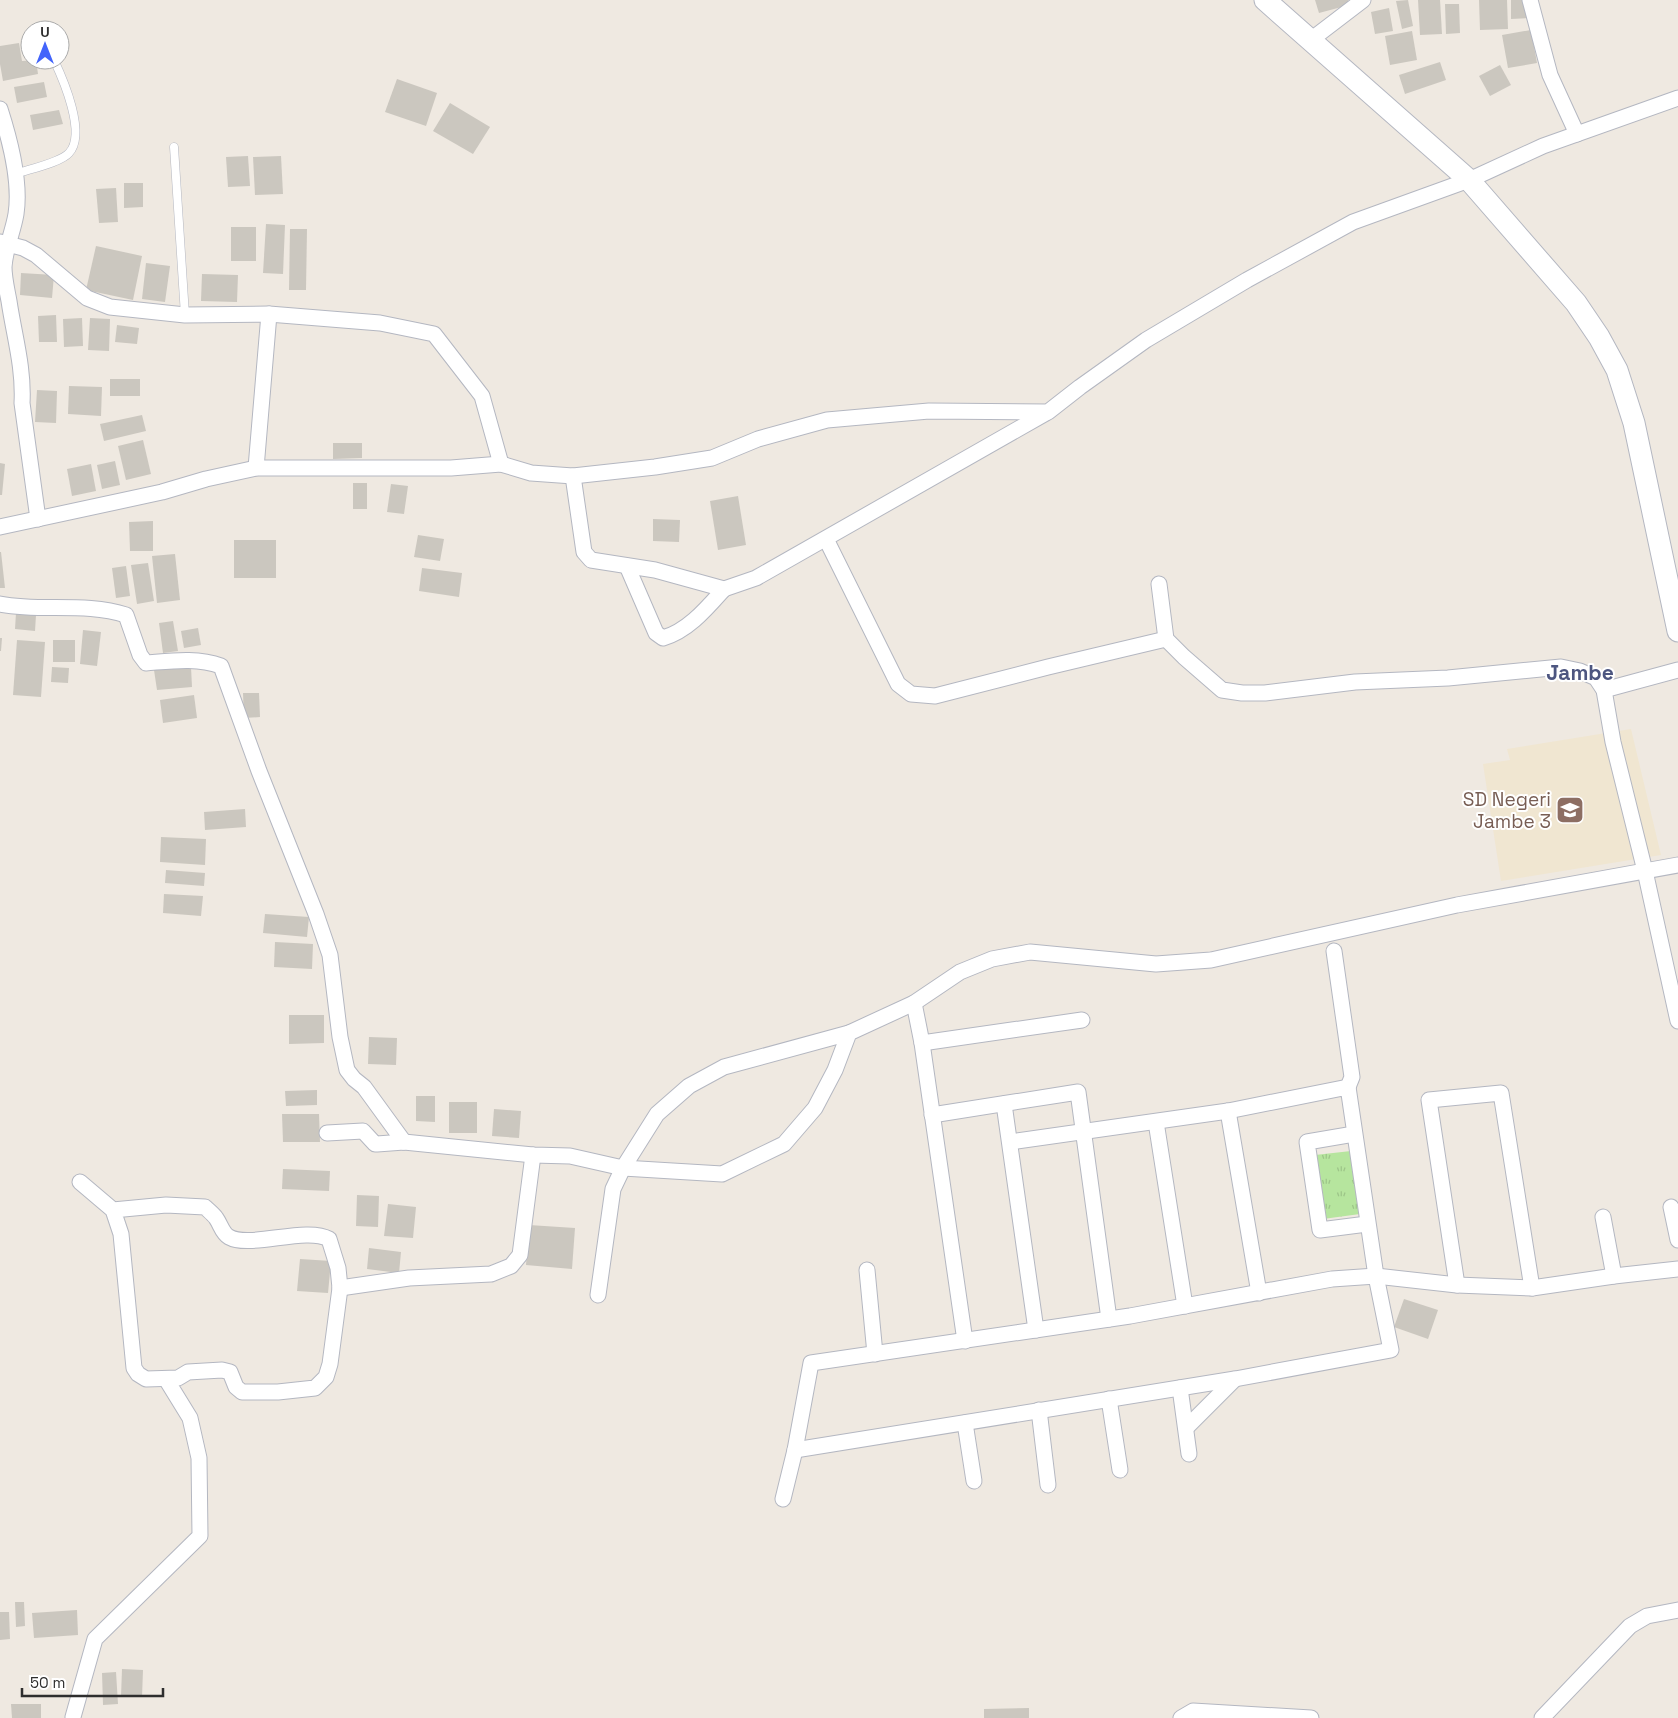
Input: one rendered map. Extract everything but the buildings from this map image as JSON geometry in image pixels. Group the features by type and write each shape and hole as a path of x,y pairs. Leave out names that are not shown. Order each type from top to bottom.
{"street":[{"path":"1265,0 1312,39 1469,180 1576,303 1599,337 1617,370 1634,423 1678,631"},
{"path":"1312,39 1363,0"},
{"path":"1530,0 1550,75 1577,134"},
{"path":"627,566 656,633 663,638 673,635 699,616 724,589 756,578 1048,412 1146,340 1247,280 1353,222 1469,180 1543,146 1678,98"},
{"path":"0,109 6,126 18,188 16,214 4,243 4,266 18,347 23,385 22,403 38,519"},
{"path":"4,243 36,254 87,298 110,306 185,315 269,314 380,323 434,334 482,396 501,464"},
{"path":"256,468 269,314"},
{"path":"0,527 162,492 206,479 256,468 442,468 501,464 531,473 573,476 655,467 712,458 758,439 827,420 929,411 1048,412"},
{"path":"573,476 584,552 591,560 683,577 724,589"},
{"path":"826,539 898,684 911,694 935,696 1166,639"},
{"path":"1159,584 1166,639 1222,690 1242,693 1264,693 1354,682 1448,678 1561,667 1580,671 1596,678 1604,690 1613,742 1645,871 1678,1021"},
{"path":"0,604 16,607 80,608 114,611 126,615 140,655 146,663 186,660 209,662 221,666 259,771 316,914 330,956 340,1037 347,1070 364,1087 404,1142"},
{"path":"1604,690 1678,670"},
{"path":"598,1295 613,1189 623,1168 657,1114 689,1086 724,1066 850,1033 914,1003 960,972 992,958 1030,952 1156,964 1211,960 1457,905 1678,865"},
{"path":"795,1450 1235,1379 1391,1350 1367,1224 1354,1134 1348,1087 1352,1078 1334,951"},
{"path":"914,1003 922,1043 965,1341"},
{"path":"922,1043 1082,1020"},
{"path":"327,1133 363,1131 374,1144 404,1142 533,1155 570,1156 623,1168 722,1174 784,1144 815,1108 835,1070 850,1033"},
{"path":"1010,1142 1228,1111 1348,1087"},
{"path":"932,1115 1078,1092 1108,1319"},
{"path":"1457,1285 1429,1100 1501,1093 1532,1288"},
{"path":"1004,1104 1036,1330"},
{"path":"1228,1111 1259,1293"},
{"path":"1156,1122 1184,1306"},
{"path":"1354,1134 1307,1142 1320,1230 1367,1224"},
{"path":"340,1288 409,1278 491,1274 511,1266 520,1255 533,1155"},
{"path":"80,1182 113,1210 121,1234 134,1368 138,1374 146,1379 166,1379 178,1378 188,1372 222,1370 230,1372 236,1387 242,1392 278,1392 315,1388 326,1378 330,1364 340,1288 338,1268 329,1239 324,1236 297,1236 239,1241 228,1237 216,1218 206,1207 166,1205 113,1210"},
{"path":"1671,1207 1678,1240"},
{"path":"1603,1218 1614,1276"},
{"path":"783,1499 795,1450 810,1362 1108,1319 1332,1279 1376,1276 1457,1285 1532,1288 1678,1269"},
{"path":"867,1270 875,1354"},
{"path":"73,1717 95,1639 200,1536 199,1458 190,1418 166,1379"},
{"path":"1186,1428 1235,1379"},
{"path":"1180,1388 1189,1454"},
{"path":"1109,1399 1120,1470"},
{"path":"1039,1410 1048,1484"},
{"path":"965,1423 974,1481"},
{"path":"1542,1718 1630,1626 1647,1616 1678,1610"},
{"path":"1181,1718 1193,1711 1311,1718"}],"lane":[{"path":"15,174 58,160 69,153 73,145 74,124 72,107 59,70"},
{"path":"174,147 185,315"}],"shaded area":[{"name":"SD Negeri Jambe 3","path":"1631,729 1661,855 1501,881 1483,764 1510,760 1507,749"}],"green space":[{"path":"1351,1151 1360,1214 1323,1219 1315,1155"}],"place":[{"name":"SD Negeri Jambe 3","path":"1570,810"}],"district":[{"name":"Jambe","path":"1580,672"}]}
